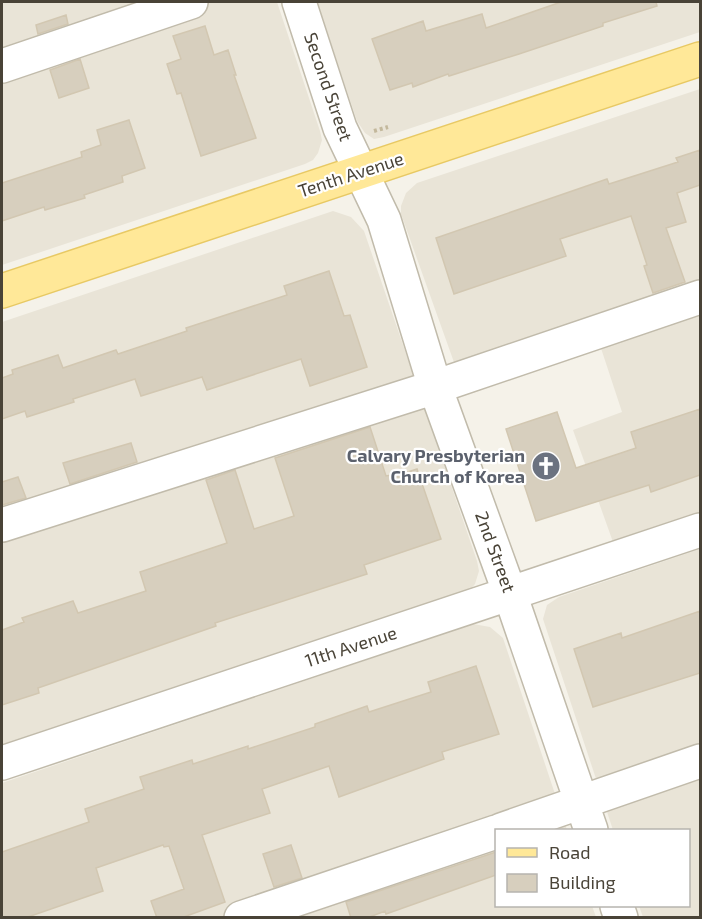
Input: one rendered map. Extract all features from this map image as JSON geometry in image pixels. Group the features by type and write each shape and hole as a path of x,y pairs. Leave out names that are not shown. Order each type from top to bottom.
{"main road":[{"name":"Tenth Avenue","path":"2,291 700,59"}],"street":[{"path":"2,66 191,2"},
{"name":"Second Street","path":"299,2 340,128 361,172"},
{"name":"2nd Street","path":"361,172 384,220 435,387 510,594 586,816"},
{"path":"2,525 435,387 700,297"},
{"name":"11th Avenue","path":"2,763 700,530"},
{"path":"512,829 586,816 700,761"},
{"path":"241,918 495,832"}],"path":[{"path":"370,132 388,127"}],"shaded area":[{"path":"2,2 277,2 320,131 322,140 318,153 313,160 305,164 2,265"},
{"path":"317,2 700,2 700,32 374,139 365,133 357,121"},
{"path":"700,89 700,513 613,542 573,430 622,412 596,333 460,379 401,214 401,206 406,193 417,183"},
{"path":"333,211 351,217 364,231 477,561 479,571 475,584 469,591 2,747 2,322"},
{"path":"700,549 700,917 643,917 639,907 690,907 690,829 613,829 543,619 547,605 559,597"},
{"path":"473,624 490,627 503,638 567,829 495,829 495,907 592,907 596,917 2,917 2,783"}],"building":[{"path":"561,2 656,2 657,6 519,54 449,76 448,74 413,87 412,83 390,90 372,39 423,21 426,31 482,14 486,28"},
{"path":"66,15 68,24 38,34 36,25"},
{"path":"205,26 214,55 228,50 236,75 234,75 256,138 201,156 181,93 177,94 167,64 181,59 173,36"},
{"path":"80,59 89,88 59,98 50,70"},
{"path":"129,120 145,168 122,176 123,182 84,195 85,198 45,210 44,207 2,221 2,183 82,157 81,152 101,145 97,130"},
{"path":"700,150 700,185 677,193 686,222 666,228 685,282 653,293 644,266 647,265 631,216 560,239 566,256 454,294 436,238 607,179 609,184 678,162 676,158"},
{"path":"329,271 344,316 350,315 367,367 310,386 301,359 207,390 202,377 141,396 135,379 27,417 25,411 2,419 2,378 13,374 12,370 58,355 63,368 116,350 118,354 187,331 186,328 287,295 284,286"},
{"path":"700,409 700,475 651,492 649,485 536,521 506,429 557,412 576,468 636,448 631,432"},
{"path":"370,427 386,476 391,475 392,477 417,469 441,539 364,565 367,574 215,623 216,626 38,688 39,693 2,705 2,630 24,622 22,618 73,601 78,613 146,591 140,572 227,543 206,480 235,470 254,529 294,516 275,458"},
{"path":"131,443 137,462 70,484 63,463"},
{"path":"18,477 26,498 2,505 2,482"},
{"path":"700,611 700,673 593,707 574,649 621,633 622,638"},
{"path":"476,666 499,734 442,752 444,759 339,797 329,766 262,789 270,813 202,835 225,902 181,918 157,918 151,901 184,889 169,846 164,847 163,845 96,868 103,891 25,918 2,918 2,852 89,822 85,809 144,789 140,777 192,760 193,764 248,746 248,749 315,727 315,724 367,706 369,712 431,692 428,682"},
{"path":"291,845 302,878 274,887 263,854"},
{"path":"495,852 495,875 386,914 385,911 367,918 351,918 346,902"}],"place":[{"name":"Calvary Presbyterian Church of Korea","path":"546,466"}]}
